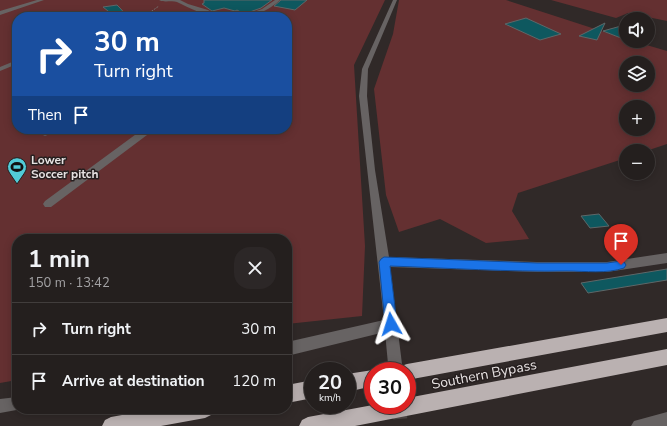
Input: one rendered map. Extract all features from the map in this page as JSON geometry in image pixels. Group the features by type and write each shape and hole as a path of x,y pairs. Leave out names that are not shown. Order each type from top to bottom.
{"highway":[{"name":"Southern Bypass","path":"416,366 667,325"},
{"name":"Southern Bypass","path":"308,426 667,357"},
{"path":"292,393 304,391"},
{"path":"111,426 177,414"}],"street":[{"path":"0,13 42,0"},
{"path":"161,0 174,0"},
{"path":"177,0 187,6 209,12"},
{"path":"258,12 264,10 278,0"},
{"path":"395,0 365,69 362,96 391,324 400,362"},
{"path":"0,69 12,64"},
{"path":"48,204 143,134"},
{"path":"384,262 537,267 607,267 667,258"},
{"path":"292,348 391,324"},
{"path":"0,406 12,405"},
{"path":"639,426 667,420"}],"shaded area":[{"path":"0,0 385,0 354,65 365,246 362,316 292,323 292,234 12,234 12,381 0,383"},
{"path":"399,0 506,0 619,37 619,48 655,47 667,51 667,144 655,148 655,144 619,144 619,160 518,193 512,211 529,239 486,243 440,219 399,232 386,195 374,89 393,34"},
{"path":"551,0 667,0 667,21 655,19 655,12 619,12 619,17 616,18"}],"building":[{"path":"204,0 272,0 261,8 250,12 240,12 224,8 212,11 202,4 204,3"},
{"path":"281,0 307,0 295,10 274,6"},
{"path":"117,5 123,12 109,12 103,7"},
{"path":"526,18 561,34 540,40 505,24"},
{"path":"605,23 597,40 579,36"},
{"path":"619,27 619,37 603,31"},
{"path":"599,214 609,226 590,228 581,216"},
{"path":"667,269 667,280 588,293 581,283"}],"tunnel":[{"path":"400,414 401,426"}],"place":[{"name":"Lower Soccer pitch","path":"17,184"}],"route":[{"path":"391,324 384,262 537,267 607,267 621,265"}]}
